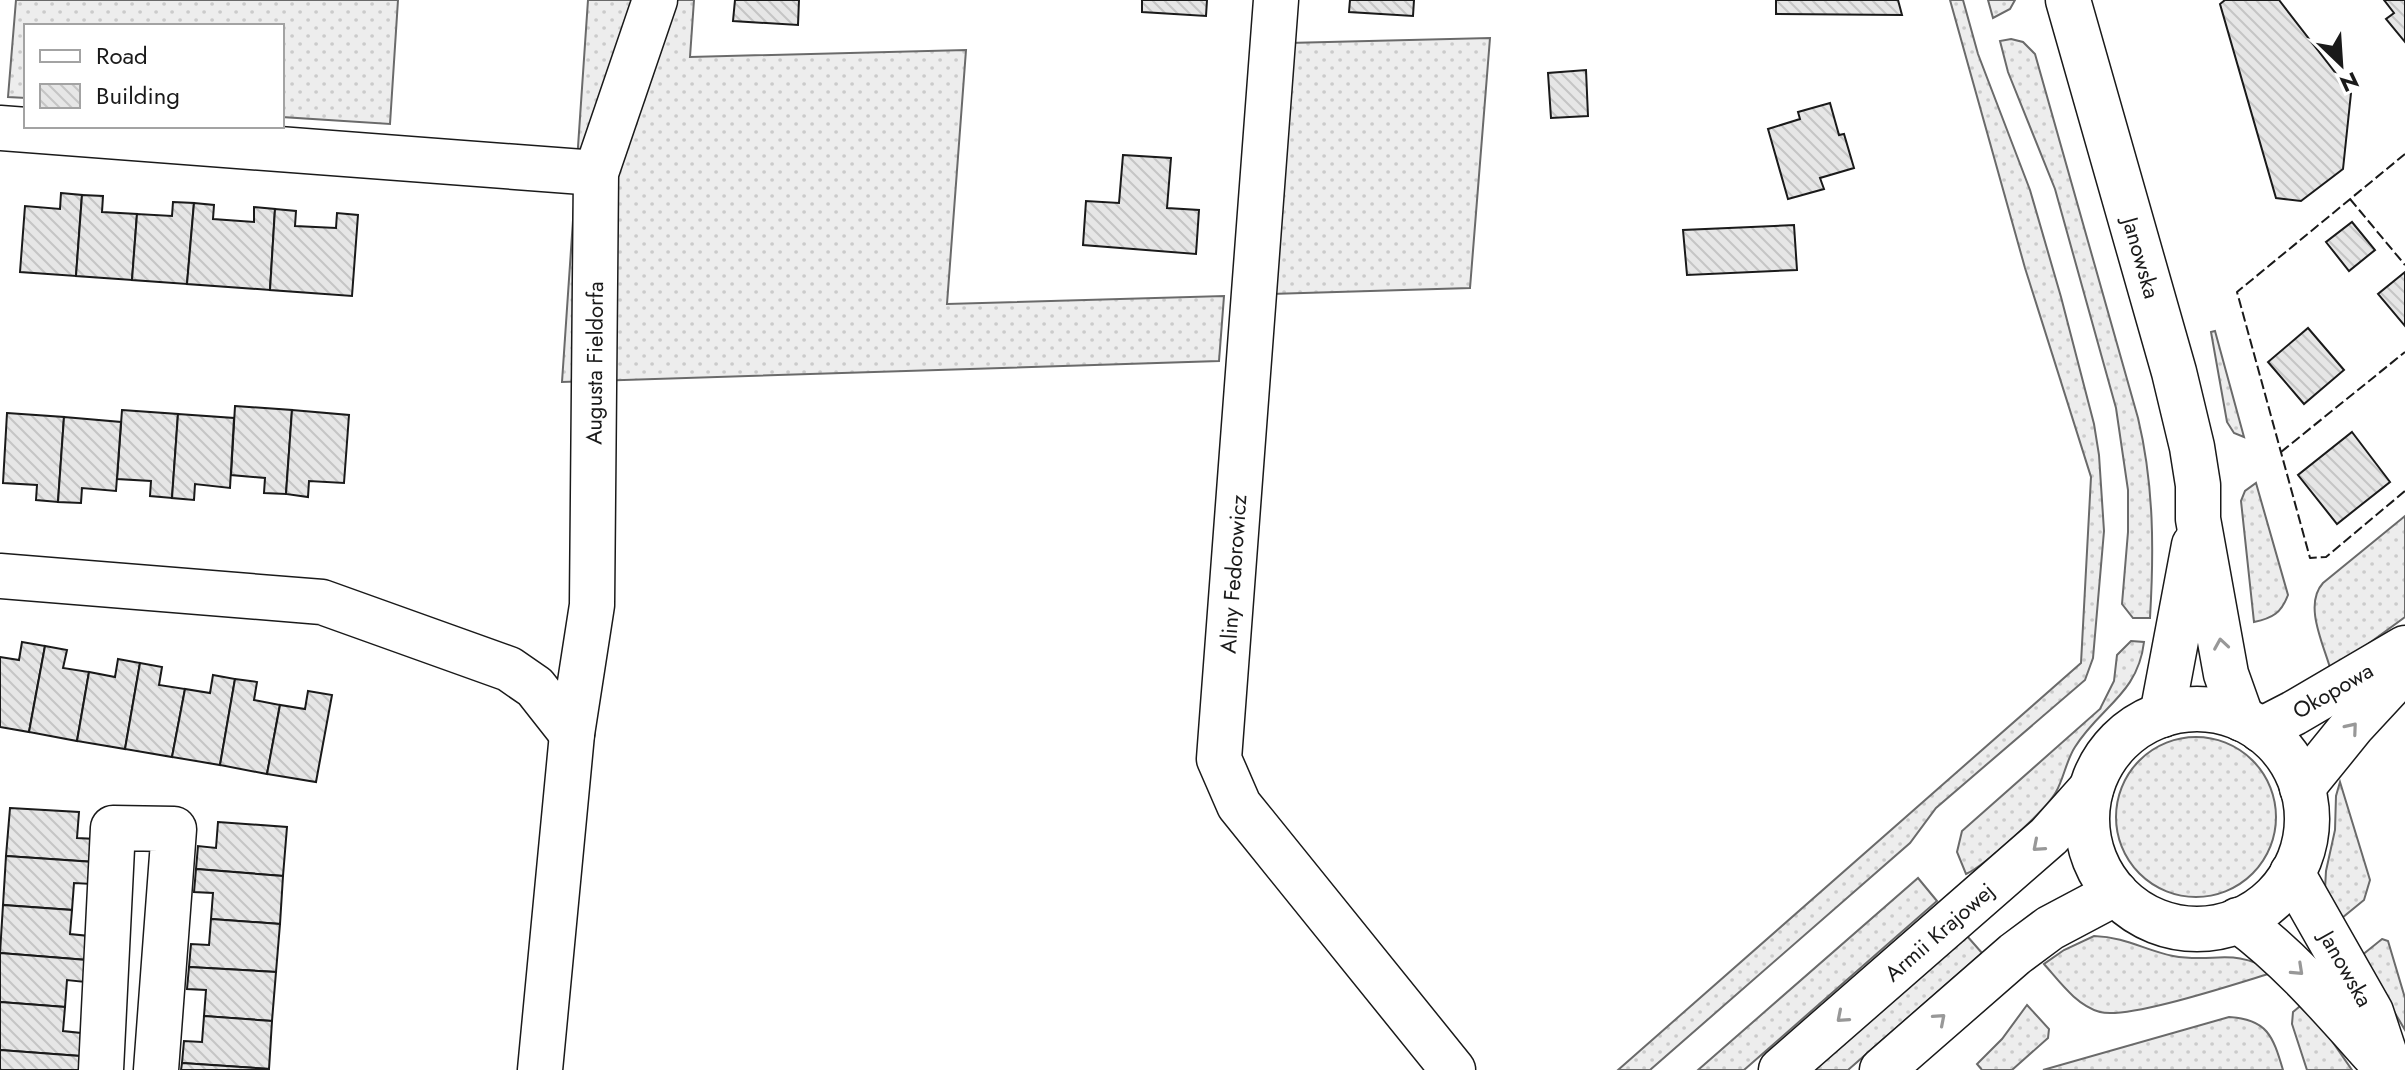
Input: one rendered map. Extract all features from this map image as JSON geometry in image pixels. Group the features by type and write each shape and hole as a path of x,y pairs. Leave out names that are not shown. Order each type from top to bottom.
{"street":[{"name":"Augusta Fieldorfa","path":"540,1070 572,734 592,605 596,173 655,0"},
{"name":"Aliny Fedorowicz","path":"1276,0 1219,759 1239,805 1453,1070"},
{"name":"Janowska","path":"2068,0 2174,372 2194,459 2198,519 2226,674 2252,724"},
{"path":"0,128 596,173"},
{"name":"Janowska","path":"2162,715 2198,519"},
{"path":"0,576 322,602 509,669 535,687 572,734"},
{"name":"Okopowa","path":"2252,724 2294,713 2405,648"},
{"name":"Okopowa","path":"2302,788 2353,725 2405,669"},
{"path":"2186,710 2211,710 2252,724 2291,762 2302,788 2307,823 2300,857 2292,873 2269,901 2238,920 2206,928 2173,926 2142,914 2116,893 2098,867 2088,836 2088,804 2097,772 2117,743 2146,721 2162,715 2186,710"},
{"name":"Armii Krajowej","path":"1781,1070 2049,836 2091,789"},
{"path":"101,1070 113,828 174,829 156,1070"},
{"name":"Janowska","path":"2292,873 2371,1012 2389,1070"},
{"path":"1882,1070 2015,954 2078,911 2116,893"},
{"name":"Janowska","path":"2238,920 2268,942 2307,978 2389,1070"}],"shaded area":[{"path":"16,0 398,0 390,124 284,117 284,24 24,24 24,98 8,97"},
{"path":"588,0 694,0 690,57 966,50 947,304 1224,296 1219,361 562,382"},
{"path":"1950,0 1963,0 1978,54 2030,190 2094,424 2104,531 2093,658 2085,680 1936,808 1910,843 1650,1070 1618,1070 2081,663 2091,477 2025,268"},
{"path":"1988,0 2015,0 2010,9 1993,18"},
{"path":"1490,38 1470,288 1267,294 1288,43"},
{"path":"2011,39 2023,42 2035,54 2138,418 2152,518 2150,618 2133,618 2122,604 2128,490 2116,408 2055,189 2008,72 2000,41"},
{"path":"2215,331 2244,437 2234,433 2227,422 2211,332"},
{"path":"2256,483 2288,595 2276,614 2254,622 2241,501 2245,491"},
{"path":"2405,516 2405,617 2331,671 2317,626 2317,592 2323,583"},
{"path":"2131,641 2144,642 2134,675 2075,747 2050,801 2014,837 1966,874 1957,852 1962,831 2100,709 2114,681 2117,655"},
{"path":"2196,737 2227,743 2253,760 2270,786 2276,817 2270,848 2253,874 2227,891 2196,897 2165,891 2139,874 2122,848 2116,817 2122,786 2139,760 2165,743"},
{"path":"2340,782 2370,880 2364,900 2337,922 2325,889"},
{"path":"1918,878 1937,901 1744,1070 1698,1070"},
{"path":"1967,936 1982,953 1848,1070 1814,1070"},
{"path":"2094,936 2116,939 2173,956 2246,960 2275,972 2134,1011 2100,1012 2076,998 2044,964 2064,950"},
{"path":"2382,939 2388,941 2405,998 2405,1030 2361,956"},
{"path":"2305,1002 2352,1070 2307,1070 2292,1024 2293,1012"},
{"path":"2027,1005 2049,1029 2048,1038 2012,1070 1982,1070 1977,1064 2002,1039"},
{"path":"2229,1017 2242,1018 2260,1026 2272,1039 2283,1070 2043,1070"}],"building":[{"path":"735,0 799,0 798,25 733,21"},
{"path":"1142,0 1207,0 1206,16 1142,12"},
{"path":"1350,0 1414,0 1413,16 1349,12"},
{"path":"1776,0 1898,0 1902,15 1776,14"},
{"path":"2225,0 2279,0 2351,93 2343,169 2301,201 2276,198 2220,4"},
{"path":"2384,0 2405,0 2405,42 2386,19 2394,13"},
{"path":"1586,70 1588,116 1551,118 1548,73"},
{"path":"1830,103 1839,135 1844,134 1854,168 1820,178 1824,189 1788,199 1768,129 1800,119 1798,112"},
{"path":"1123,155 1171,158 1167,208 1199,210 1196,254 1083,245 1086,201 1119,203"},
{"path":"61,193 82,195 76,276 20,272 25,206 60,209"},
{"path":"82,195 103,196 102,212 137,214 132,280 76,276"},
{"path":"173,202 194,203 187,284 132,280 137,214 172,216"},
{"path":"194,203 214,205 213,219 254,222 254,207 275,209 270,290 187,284"},
{"path":"275,209 296,211 295,226 336,228 337,213 358,215 352,296 270,290"},
{"path":"2352,222 2375,250 2349,271 2326,242"},
{"path":"1794,225 1797,270 1687,275 1683,230"},
{"path":"2405,272 2405,326 2378,294"},
{"path":"2308,328 2344,370 2304,404 2268,362"},
{"path":"235,406 292,410 286,494 264,493 265,478 231,475"},
{"path":"122,410 178,414 172,498 150,496 151,481 117,479"},
{"path":"292,410 349,415 344,483 309,481 308,497 286,494"},
{"path":"7,413 64,417 58,502 36,500 37,485 3,483"},
{"path":"178,414 234,418 230,488 195,484 194,500 172,498"},
{"path":"64,417 121,422 116,491 82,488 81,503 58,502"},
{"path":"2352,432 2390,482 2337,524 2298,475"},
{"path":"22,642 45,646 29,732 0,727 0,657 19,660"},
{"path":"45,646 67,650 63,668 89,672 77,741 29,732"},
{"path":"118,659 140,663 125,749 77,741 89,672 115,677"},
{"path":"140,663 162,667 159,685 185,689 172,757 125,749"},
{"path":"213,675 235,679 220,765 172,757 185,689 210,693"},
{"path":"235,679 257,682 254,700 280,705 267,774 220,765"},
{"path":"308,691 332,695 316,782 267,774 280,705 305,709"},
{"path":"10,808 79,812 77,838 96,839 94,862 6,856"},
{"path":"218,822 287,827 283,876 196,869 198,846 216,848"},
{"path":"6,856 94,862 92,884 74,883 72,910 3,905"},
{"path":"196,869 283,876 280,924 211,919 213,893 194,892"},
{"path":"3,905 72,910 70,934 89,936 87,960 0,953"},
{"path":"211,919 280,924 276,972 189,967 191,944 209,945"},
{"path":"0,953 87,960 85,982 67,980 65,1007 0,1002"},
{"path":"189,967 276,972 272,1021 204,1016 206,990 187,989"},
{"path":"0,1002 65,1007 63,1031 81,1033 80,1056 0,1050"},
{"path":"204,1016 272,1021 269,1069 182,1063 184,1041 202,1042"},
{"path":"0,1050 80,1056 79,1070 0,1070"},
{"path":"182,1063 269,1069 269,1070 181,1070"}],"fence":[{"path":"2405,154 2237,292 2310,558 2326,557 2405,491"},
{"path":"2350,199 2405,265"},
{"path":"2281,452 2405,352"}]}
